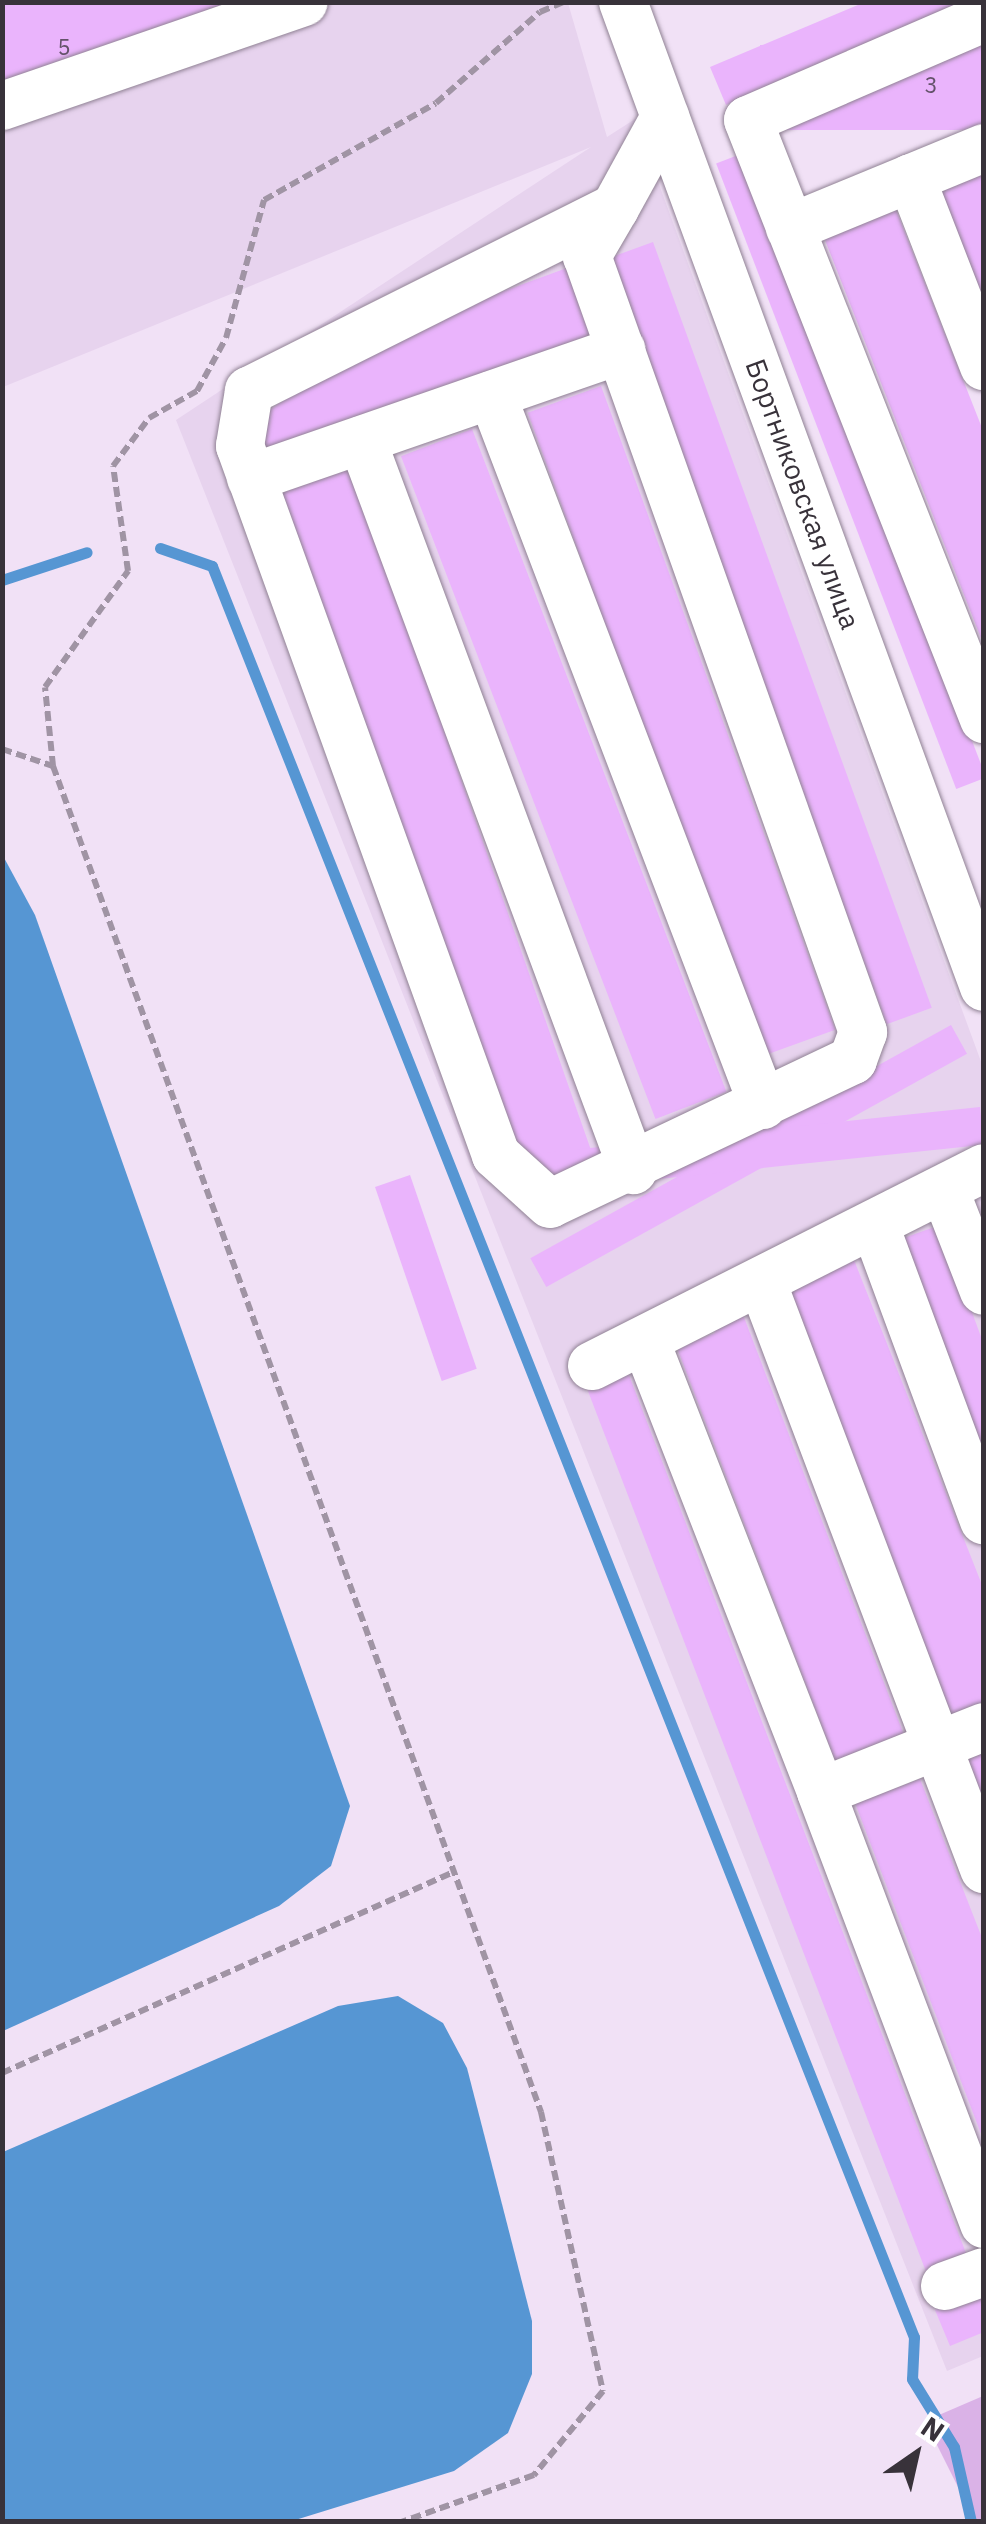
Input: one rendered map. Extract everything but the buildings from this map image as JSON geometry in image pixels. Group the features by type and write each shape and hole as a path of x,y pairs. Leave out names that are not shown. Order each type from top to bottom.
{"street":[{"path":"2,106 304,2"},
{"name":"Бортниковская улица","path":"623,2 984,986"},
{"path":"984,18 748,120 984,719"},
{"path":"616,208 249,391 240,446 496,1154 550,1204 633,1170 852,1060 864,1032 588,256 616,208 666,117"},
{"path":"790,228 984,148"},
{"path":"911,178 984,366"},
{"path":"251,478 621,350"},
{"path":"492,395 762,1105"},
{"path":"362,440 633,1170"},
{"path":"592,1366 964,1180 984,1291"},
{"path":"875,1226 984,1522"},
{"path":"762,1282 984,1869"},
{"path":"645,1340 984,2224"},
{"path":"821,1792 984,1727"}],"path":[{"path":"197,391 226,338 264,200 436,104 540,12 564,2"},
{"path":"216,386 197,391 149,418 112,466 128,571 45,687 54,766 542,2112 603,2392 534,2475 400,2522"},
{"path":"2,749 54,766"},
{"path":"2,2073 454,1872"}],"shaded area":[{"path":"3,3 568,3 607,137 635,119 983,1067 983,2356 947,2371 176,420 591,147 3,387"},
{"path":"983,2396 983,2521 975,2521 925,2421"}],"water":[{"path":"2,854 35,915 350,1806 331,1866 279,1906 3,2031"},
{"path":"398,1996 443,2023 467,2068 532,2321 532,2374 508,2433 454,2471 292,2521 3,2521 3,2152 338,2006"}],"waterway":[{"path":"160,548 212,566 914,2337 912,2379 954,2447 971,2522"},
{"path":"2,580 87,552"}]}
